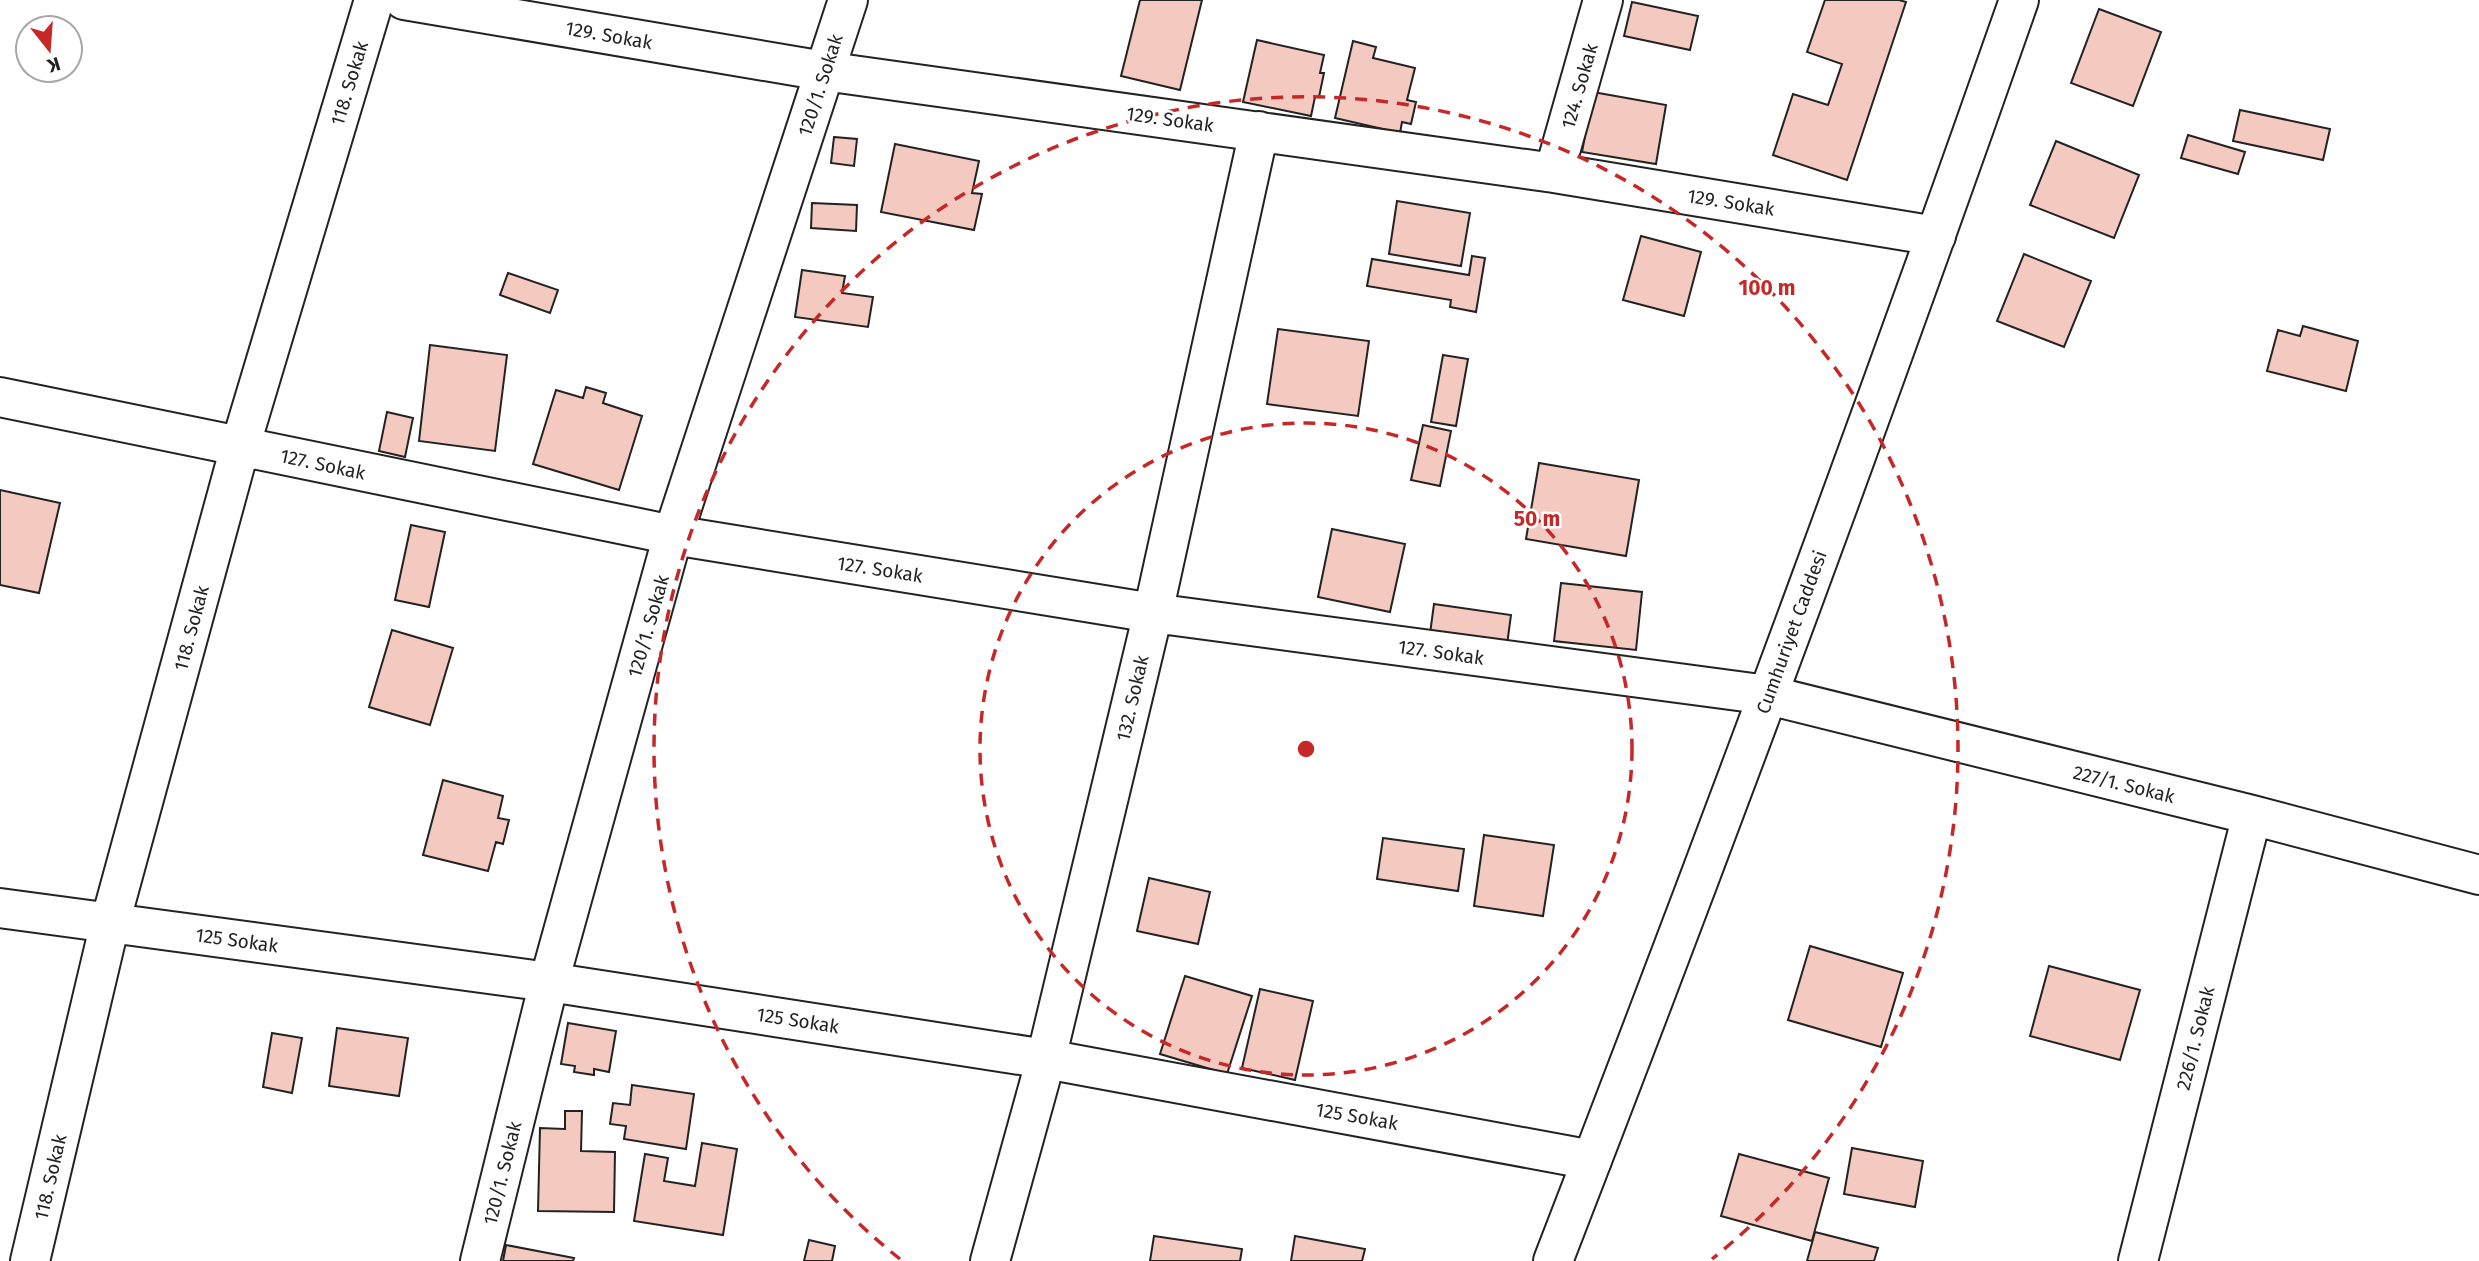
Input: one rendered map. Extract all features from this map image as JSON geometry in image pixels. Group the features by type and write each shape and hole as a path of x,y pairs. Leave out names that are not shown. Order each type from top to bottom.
{"street":[{"name":"118. Sokak","path":"30,1261 110,923 240,447 374,0"},
{"name":"129. Sokak","path":"404,0 824,71 1555,173 1936,236"},
{"name":"120/1. Sokak","path":"480,1261 549,982 673,535 848,0"},
{"name":"124. Sokak","path":"1555,173 1603,0"},
{"name":"Cumhuriyet Caddesi","path":"1553,1261 1768,695 2020,0"},
{"name":"132. Sokak","path":"990,1261 1046,1059 1153,613 1259,131"},
{"name":"127. Sokak","path":"0,397 673,535 1153,613 1768,695"},
{"name":"227/1. Sokak","path":"1768,695 2252,815 2479,875"},
{"name":"226/1. Sokak","path":"2138,1261 2252,815"},
{"name":"125 Sokak","path":"0,908 549,982 1046,1059 1592,1160"}],"building":[{"path":"1140,0 1202,0 1180,90 1121,76"},
{"path":"1825,0 1906,2 1847,180 1773,155 1793,94 1828,105 1842,64 1807,52"},
{"path":"1632,2 1698,16 1690,50 1624,36"},
{"path":"2099,9 2161,32 2133,106 2071,83"},
{"path":"1257,40 1324,55 1320,73 1324,73 1319,97 1315,97 1311,116 1243,102"},
{"path":"1353,41 1376,47 1373,58 1415,68 1407,100 1416,102 1411,124 1402,122 1400,133 1335,118"},
{"path":"1593,92 1666,105 1656,164 1582,152"},
{"path":"2240,110 2330,129 2323,160 2233,141"},
{"path":"2188,135 2245,152 2238,174 2181,158"},
{"path":"834,137 857,139 854,166 831,163"},
{"path":"2056,141 2139,175 2114,238 2030,205"},
{"path":"895,144 979,161 972,193 982,194 974,230 881,212"},
{"path":"1397,201 1470,213 1461,266 1389,254"},
{"path":"812,203 857,205 856,231 811,228"},
{"path":"1641,236 1701,252 1684,316 1623,300"},
{"path":"2024,254 2091,281 2064,347 1997,321"},
{"path":"1472,256 1485,258 1476,312 1450,307 1451,300 1367,286 1372,259 1469,275"},
{"path":"802,270 845,276 842,293 873,297 868,327 795,317"},
{"path":"508,273 558,290 550,313 500,295"},
{"path":"2303,326 2358,341 2346,391 2267,371 2278,330 2300,336"},
{"path":"1278,329 1369,341 1358,416 1267,404"},
{"path":"430,345 507,355 495,451 419,441"},
{"path":"1443,355 1468,359 1456,426 1431,422"},
{"path":"586,387 606,393 603,403 642,416 619,490 533,464 556,390 583,398"},
{"path":"387,412 413,418 405,457 379,451"},
{"path":"1423,425 1451,431 1440,486 1411,480"},
{"path":"1539,463 1639,480 1626,556 1526,539"},
{"path":"0,490 60,503 39,593 0,585"},
{"path":"411,525 445,532 429,607 395,600"},
{"path":"1332,529 1405,544 1390,612 1318,597"},
{"path":"1561,583 1642,592 1636,650 1554,641"},
{"path":"1434,604 1511,615 1506,652 1429,641"},
{"path":"392,630 453,648 430,725 369,707"},
{"path":"443,780 503,796 498,818 509,820 503,844 496,842 488,871 423,855"},
{"path":"1484,835 1554,845 1543,916 1474,906"},
{"path":"1383,838 1464,849 1458,891 1377,879"},
{"path":"1149,878 1210,892 1198,944 1137,931"},
{"path":"1810,946 1903,973 1881,1047 1788,1020"},
{"path":"2049,966 2140,990 2120,1060 2030,1036"},
{"path":"1185,976 1252,996 1227,1074 1160,1054"},
{"path":"1260,989 1313,1001 1295,1080 1242,1068"},
{"path":"568,1023 616,1031 609,1072 594,1069 594,1075 574,1072 575,1066 561,1064"},
{"path":"337,1028 408,1038 399,1096 329,1086"},
{"path":"272,1033 302,1038 292,1093 263,1087"},
{"path":"632,1085 694,1094 686,1149 624,1139 626,1126 610,1124 613,1103 630,1105"},
{"path":"565,1111 582,1111 581,1151 615,1152 614,1212 538,1211 540,1128 565,1129"},
{"path":"702,1143 737,1149 723,1235 634,1221 645,1154 668,1158 664,1181 695,1186"},
{"path":"1852,1148 1923,1161 1915,1207 1844,1194"},
{"path":"1739,1154 1829,1178 1812,1241 1721,1216"},
{"path":"1815,1232 1878,1248 1874,1261 1807,1261"},
{"path":"1154,1236 1242,1249 1240,1261 1150,1261"},
{"path":"1295,1236 1365,1249 1362,1261 1291,1261"},
{"path":"809,1240 835,1246 832,1261 804,1261"},
{"path":"506,1245 574,1258 573,1261 503,1261"}]}
